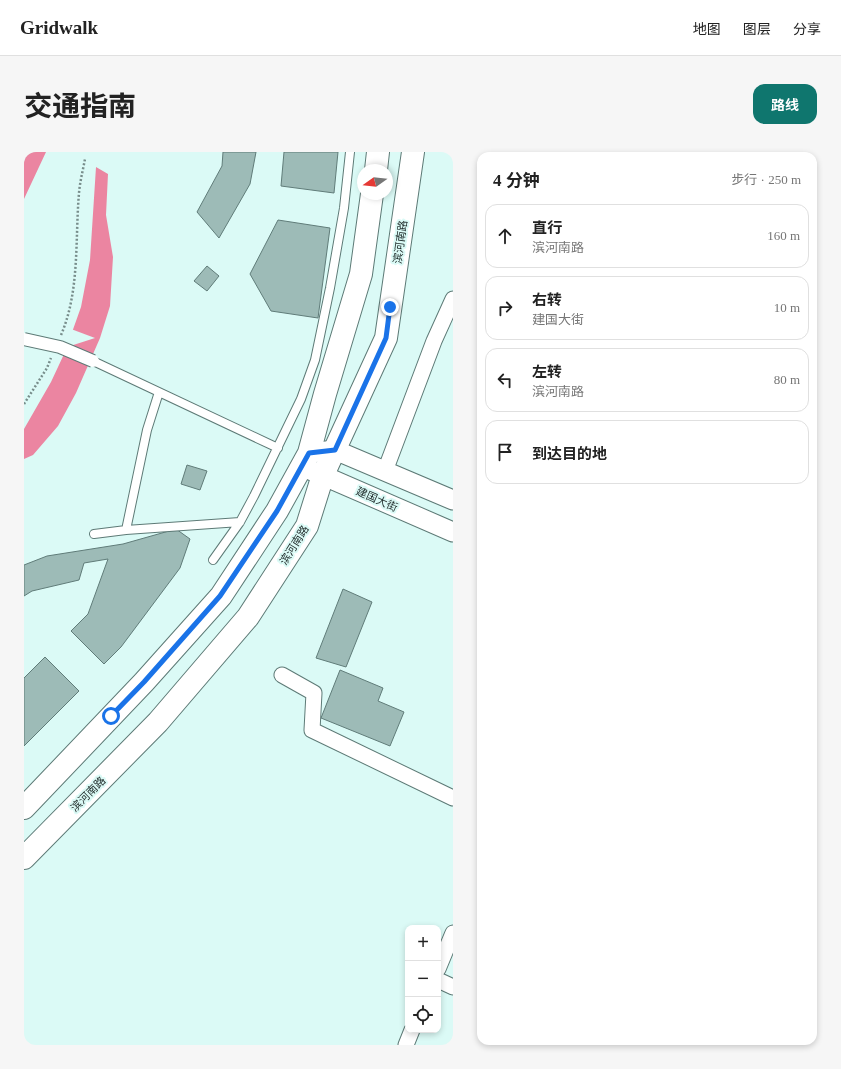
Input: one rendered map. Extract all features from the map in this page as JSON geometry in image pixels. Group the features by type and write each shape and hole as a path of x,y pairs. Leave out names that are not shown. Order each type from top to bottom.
{"main road":[{"path":"377,164 378,152"},
{"name":"滨河南路","path":"24,858 158,722 248,617 307,526 324,475 386,338 413,152"},
{"path":"24,808 144,682 220,596 277,511 305,460 325,394 361,274 371,200"}],"street":[{"path":"385,470 434,341 453,299"},
{"path":"24,339 60,347 93,361"},
{"path":"305,460 335,450 453,500"},
{"name":"建国大街","path":"305,460 324,475 453,532"},
{"path":"282,675 314,693 312,730 453,798"},
{"path":"441,962 453,933"},
{"path":"441,981 453,987"},
{"path":"406,1045 411,1033"}],"lane":[{"path":"213,560 240,522 278,448 301,399 315,360 344,208 350,152"},
{"path":"93,361 278,448"},
{"path":"126,530 148,430 159,392"},
{"path":"94,534 126,530 240,522"}],"path":[{"path":"58,341 67,321 74,280 80,191 85,159"},
{"path":"24,404 47,368 52,354"}],"shaded area":[{"path":"24,152 46,152 24,199"},
{"path":"96,167 108,174 106,215 113,257 110,306 100,338 76,393 58,426 33,455 24,459 24,429 51,382 65,352 81,307 90,260"}],"pier":[{"path":"71,329 95,338 64,348"}],"building":[{"path":"223,152 256,152 250,184 219,238 197,212 222,166"},
{"path":"284,152 338,152 334,193 281,186"},
{"path":"278,220 330,228 318,318 271,311 250,274"},
{"path":"207,266 219,276 207,291 194,281"},
{"path":"187,465 207,471 200,490 181,484"},
{"path":"176,529 190,539 180,568 121,647 104,664 71,631 88,614 108,559 84,563 79,580 32,591 24,596 24,565 47,556 123,544"},
{"path":"343,589 372,602 346,667 316,658"},
{"path":"45,657 79,691 24,746 24,678"},
{"path":"340,670 383,688 378,701 404,712 390,746 321,718"}],"route":[{"path":"111,716 144,682 220,596 277,511 309,453 335,450 386,338 390,307"}]}
